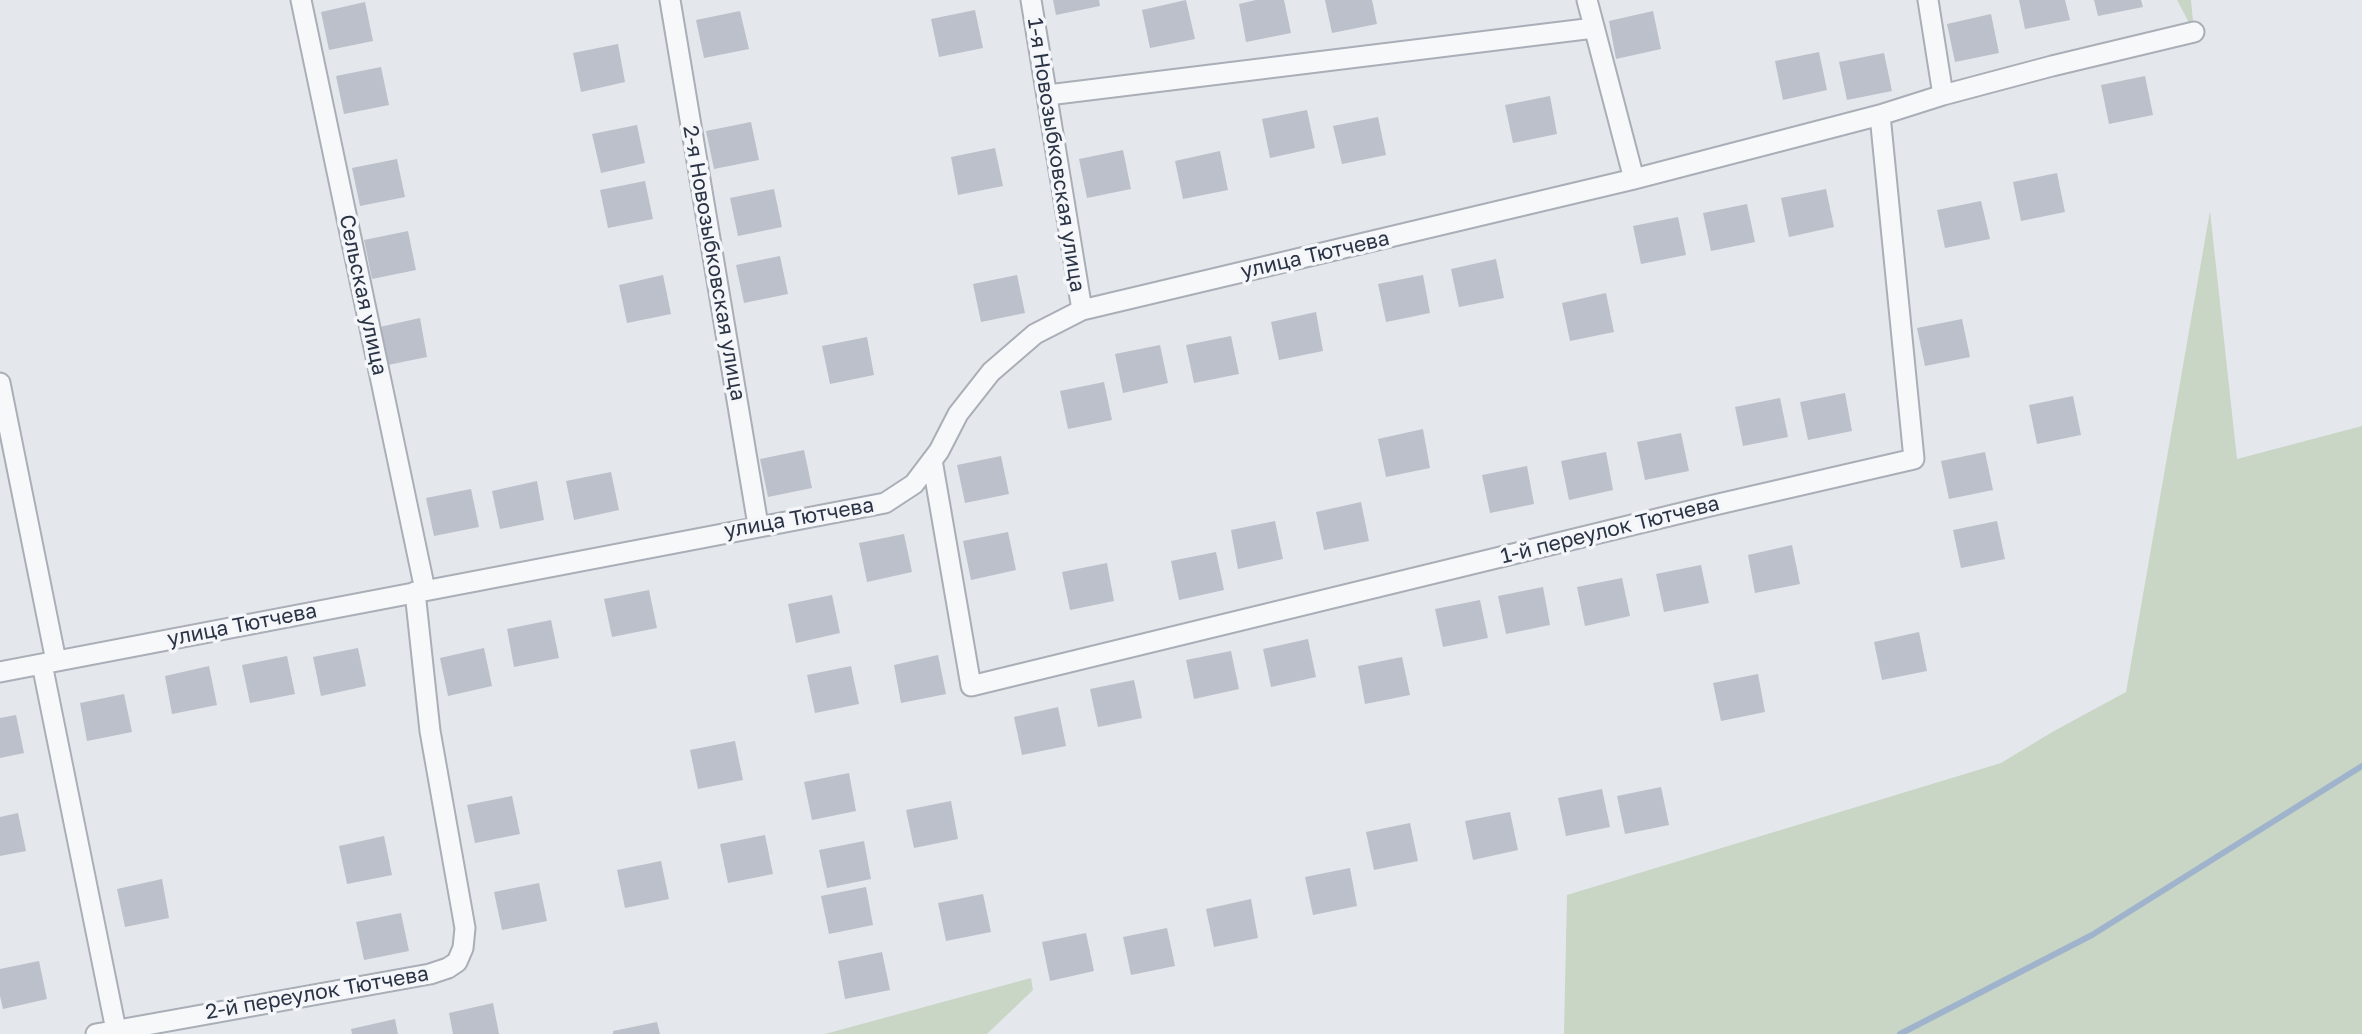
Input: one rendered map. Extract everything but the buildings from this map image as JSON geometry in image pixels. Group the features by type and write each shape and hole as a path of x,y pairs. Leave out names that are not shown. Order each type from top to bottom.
{"street":[{"name":"Сельская улица","path":"301,0 420,591"},
{"name":"2-я Новозыбковская улица","path":"670,0 758,525"},
{"name":"1-я Новозыбковская улица","path":"1031,0 1082,310"},
{"path":"1587,0 1634,179"},
{"path":"1928,0 1943,95"},
{"path":"1048,95 1594,28"},
{"name":"улица Тютчева","path":"0,672 758,525 846,512 885,503 914,484 932,460 958,415 992,372 1035,334 1082,310 1634,179 1880,115 2052,66 2194,32"},
{"name":"1-й переулок Тютчева","path":"932,460 971,686 1914,459 1880,115"},
{"path":"0,383 116,1030"},
{"name":"2-й переулок Тютчева","path":"96,1034 430,974 457,962 463,947 465,928 429,731 420,591"}],"green space":[{"path":"2177,0 2191,0 2194,32"},
{"path":"2210,211 2237,459 2362,426 2362,1034 1564,1034 1567,895 2001,763 2126,692"},
{"path":"1031,978 1033,990 987,1034 825,1034"}],"waterway":[{"path":"1900,1034 2092,935 2362,766"}]}
